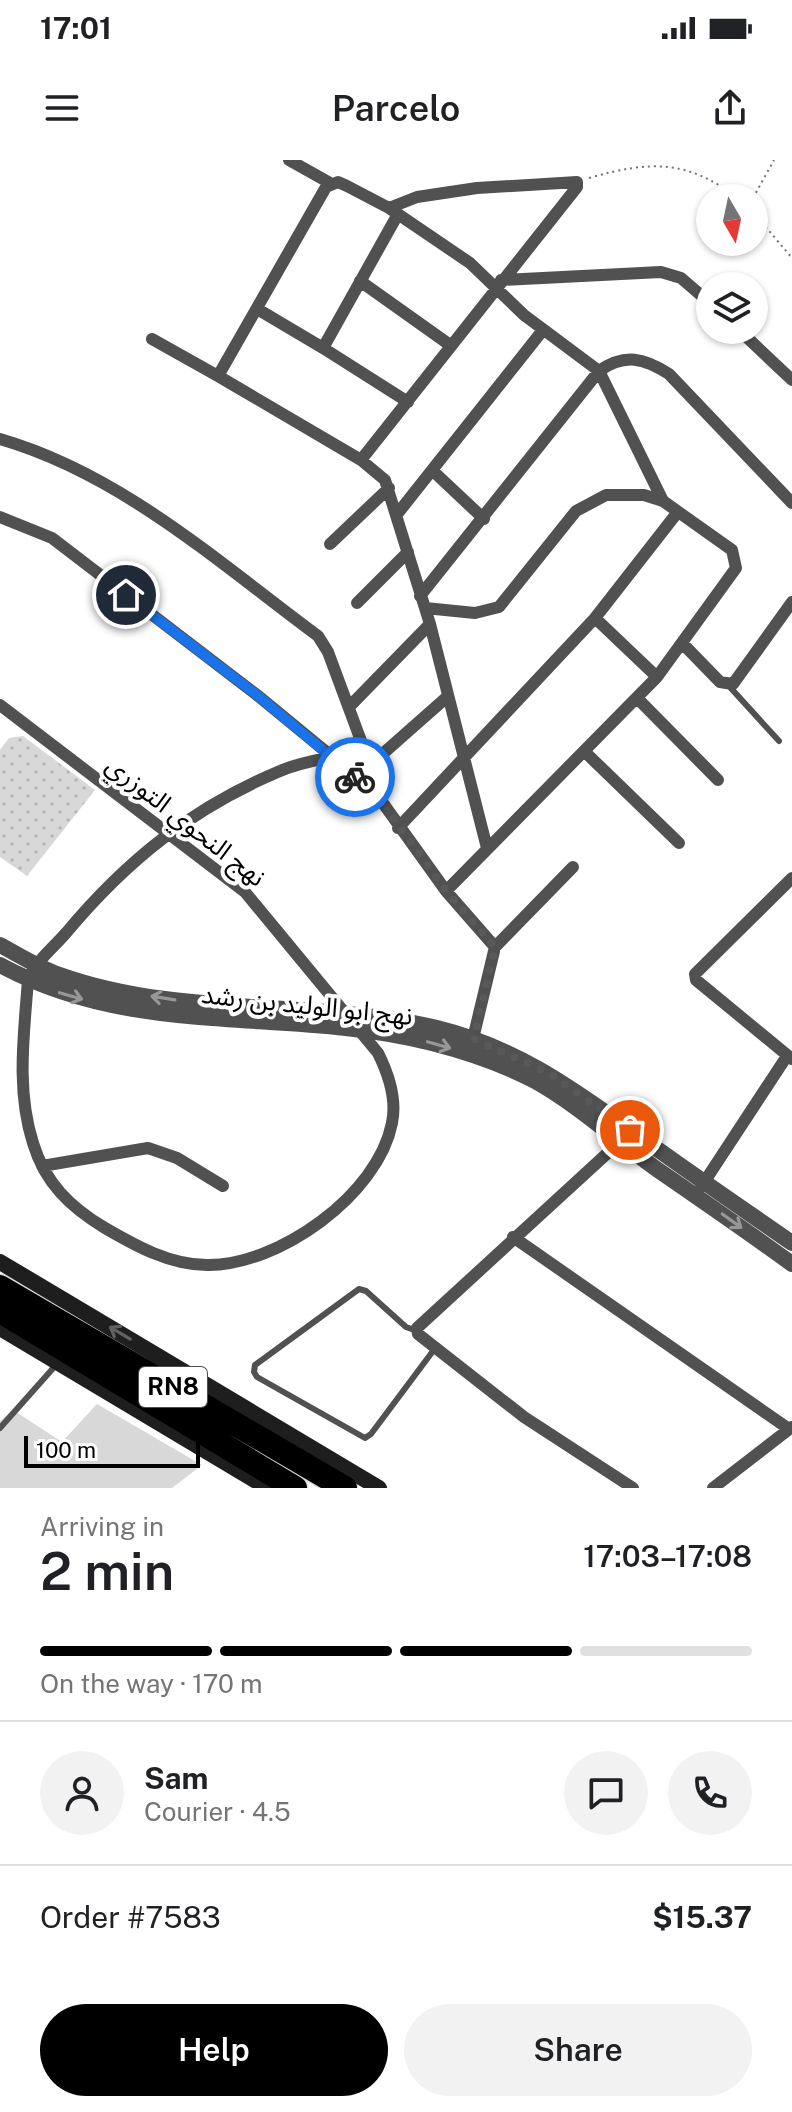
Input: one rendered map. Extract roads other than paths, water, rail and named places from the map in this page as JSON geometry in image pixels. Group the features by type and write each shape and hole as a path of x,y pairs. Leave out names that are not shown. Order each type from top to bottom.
{"highway":[{"name":"RN8","path":"0,1285 345,1488"},
{"name":"RN8","path":"0,1311 295,1488"},
{"name":"RN8","path":"45,1312 313,1450"},
{"name":"RN8","path":"0,1325 198,1429"}],"main road":[{"path":"0,1262 379,1488"},
{"path":"0,1325 268,1488"}],"street":[{"path":"289,160 330,183 347,186 394,211 499,283 543,330 599,371 663,501"},
{"path":"323,348 394,211 417,197 477,188 577,182 577,187 361,460"},
{"path":"218,376 259,310 301,225 330,183"},
{"path":"499,283 661,272 681,278 696,291"},
{"path":"360,281 450,345"},
{"path":"259,310 408,402"},
{"path":"398,513 543,330"},
{"path":"152,339 378,471 389,488 398,513 430,624 487,848"},
{"path":"754,344 792,380"},
{"path":"422,602 599,371 616,361 650,361 669,374 792,503"},
{"path":"0,439 46,452 107,484 318,636 328,652 349,707 370,765 375,792"},
{"path":"433,471 484,519"},
{"path":"330,544 389,488"},
{"path":"422,602 475,613 499,607 576,511 590,501 622,494 644,495 663,501 732,550 737,559 736,568 657,677 446,891"},
{"path":"398,828 595,618 677,513"},
{"path":"0,517 52,538 257,695 375,792 446,891 495,947"},
{"path":"357,603 408,552"},
{"path":"683,644 720,682 728,685 739,677 792,602"},
{"path":"595,618 657,677"},
{"path":"349,707 430,624"},
{"path":"370,765 447,697"},
{"path":"637,698 718,780"},
{"name":"نهج النحوي التوزري","path":"0,705 245,892 378,1053 394,1103 389,1138 370,1172 308,1230 282,1248 236,1263 205,1265 176,1261 144,1249 71,1205 57,1191 42,1166 28,1125 23,1093 28,980"},
{"path":"28,980 35,964 88,907 167,832 238,790 282,770 313,758 332,759 362,749"},
{"path":"585,752 679,843"},
{"path":"471,1046 495,947 573,867"},
{"path":"700,1188 790,1058 696,980 695,974 792,878"},
{"name":"نهج ابو الوليد بن رشد","path":"0,945 35,964 95,984 176,1000 399,1020 471,1046 625,1136 700,1188 792,1243"},
{"name":"نهج ابو الوليد بن رشد","path":"0,965 28,980 86,1001 171,1016 357,1029 471,1046"},
{"path":"625,1136 419,1324 417,1331 524,1417 633,1488"},
{"path":"42,1166 148,1148 177,1158 223,1186"},
{"name":"نهج ابو الوليد بن رشد","path":"700,1188 792,1264"},
{"path":"513,1237 791,1428 713,1488"}],"lane":[{"path":"728,685 779,741"},
{"path":"417,1331 406,1327 366,1291 359,1289 255,1365 254,1372 270,1385 365,1438 436,1347"},
{"path":"0,1428 58,1363"}]}
